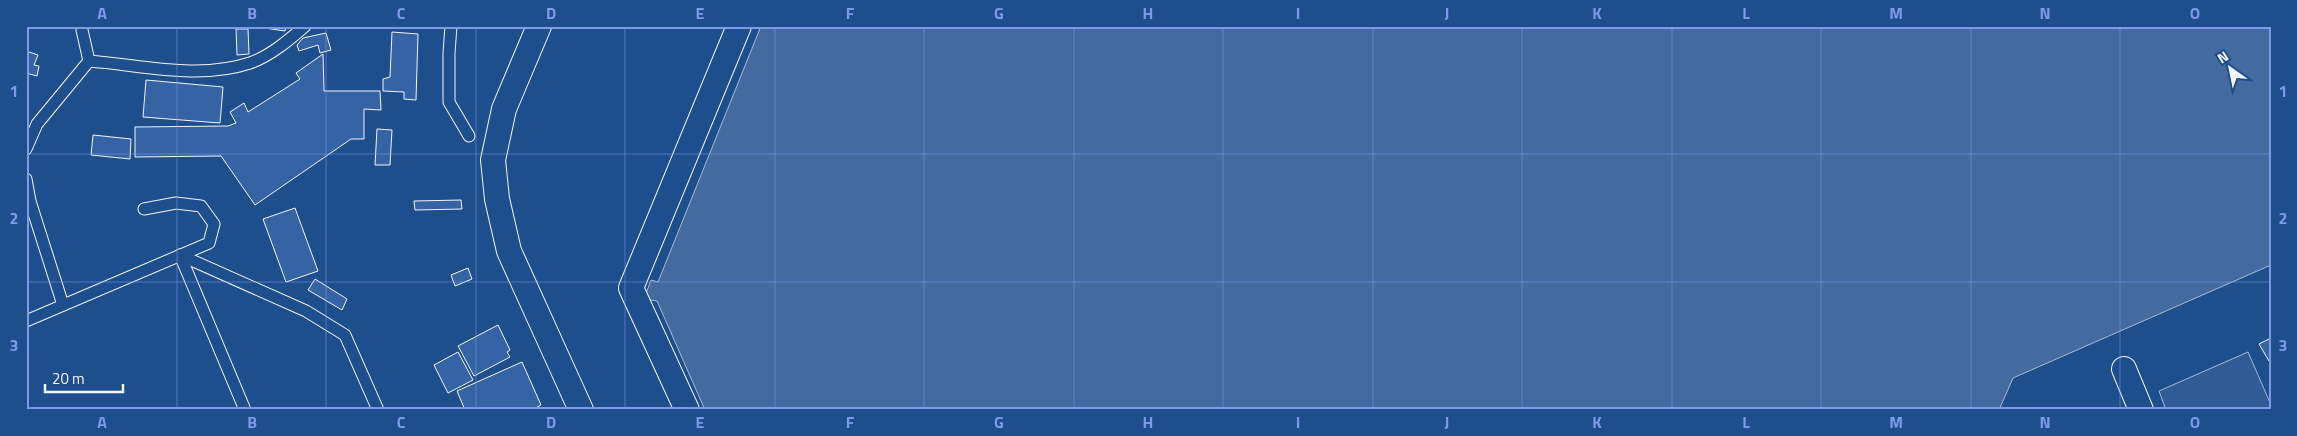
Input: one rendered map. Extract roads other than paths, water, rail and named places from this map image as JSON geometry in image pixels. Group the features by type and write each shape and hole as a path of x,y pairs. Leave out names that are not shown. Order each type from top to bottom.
{"street":[{"path":"539,26 504,108 492,160 497,199 509,250 581,410"},
{"path":"686,410 631,288 739,26"},
{"path":"2124,369 2141,410"}],"lane":[{"path":"89,61 198,72 251,62 286,42 304,26"},
{"path":"451,26 449,102 470,136"},
{"path":"82,30 89,61"},
{"path":"26,149 37,124 89,61"},
{"path":"26,178 30,200 63,305"},
{"path":"26,321 209,243 214,224 201,206 176,203 144,208"},
{"path":"180,255 245,410"},
{"path":"180,255 306,311 345,335 378,410"}]}
